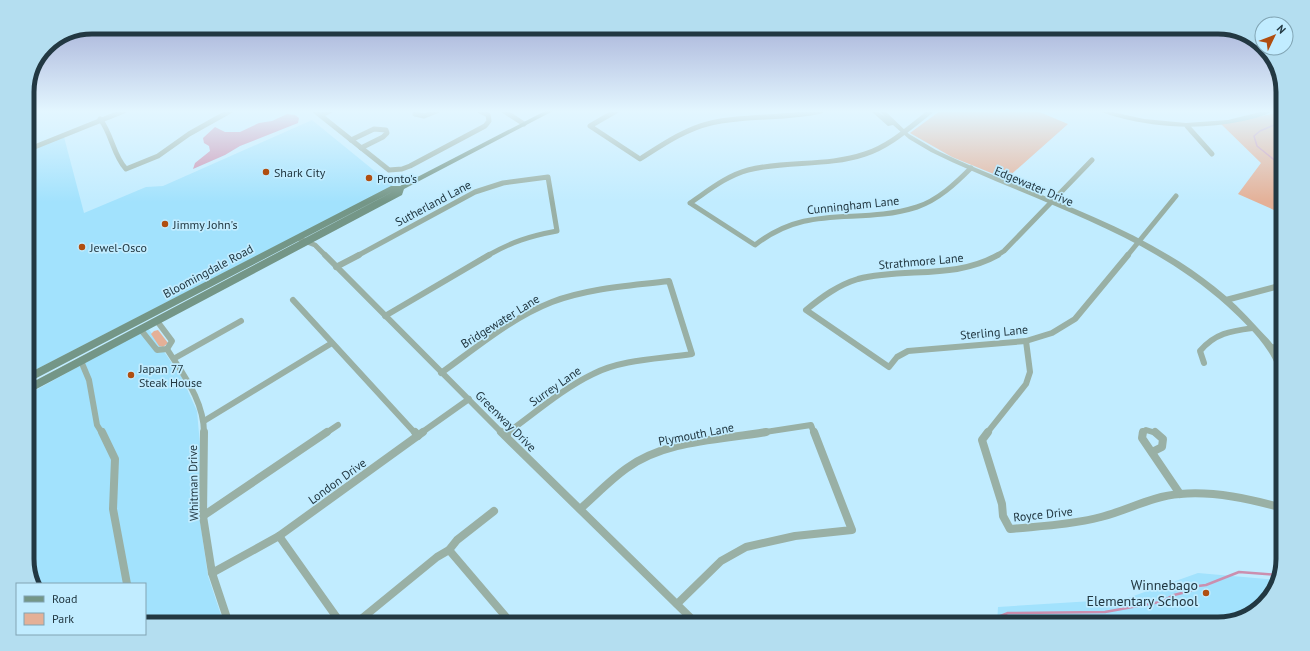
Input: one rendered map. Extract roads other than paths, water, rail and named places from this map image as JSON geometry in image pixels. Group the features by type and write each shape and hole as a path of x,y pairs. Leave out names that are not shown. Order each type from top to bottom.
{"main road":[{"path":"302,240 399,193 401,188 491,141"},
{"name":"Bloomingdale Road","path":"34,386 141,330 302,240"},
{"name":"Bloomingdale Road","path":"34,375 302,240"}],"street":[{"path":"34,148 53,141"},
{"path":"111,141 118,162 126,170 158,156 179,141"},
{"path":"353,141 388,170 410,166 456,141"},
{"path":"361,148 374,141"},
{"path":"613,141 640,159 670,141"},
{"name":"Cunningham Lane","path":"893,141 886,146 854,158 744,171 726,179 690,203 755,245 776,230 798,221 825,217 892,212 918,206 937,197 969,170"},
{"name":"Edgewater Drive","path":"912,141 925,152 1050,204 1097,226 1106,227 1138,241 1174,262 1226,300 1270,347 1276,359"},
{"path":"1201,141 1212,154"},
{"name":"Strathmore Lane","path":"889,366 806,310 834,289 857,280 892,274 959,270 985,262 1004,250 1092,160"},
{"name":"Sutherland Lane","path":"336,267 475,192 503,183 548,177 557,231 530,236 507,244 385,316"},
{"name":"Sterling Lane","path":"889,366 897,357 908,351 1026,341 1052,334 1075,319 1176,196"},
{"name":"Greenway Drive","path":"302,240 315,245 442,373 690,617"},
{"name":"Bridgewater Lane","path":"442,373 528,315 552,302 593,291 669,281 692,354"},
{"path":"1226,300 1276,287"},
{"path":"293,300 418,436"},
{"path":"157,321 172,341 167,349"},
{"path":"175,358 241,321"},
{"path":"1204,363 1200,351 1210,338 1224,332 1253,328"},
{"name":"Whitman Drive","path":"141,330 156,350 167,349 175,358 197,397 204,421 203,516 212,573 227,617"},
{"name":"Royce Drive","path":"1026,341 1029,378 1026,384 982,440 1002,504 1003,516 1010,529 1070,523 1101,517 1144,502 1180,494 1222,496 1251,500 1276,506"},
{"path":"204,421 332,343"},
{"path":"1270,347 1276,347"},
{"name":"Surrey Lane","path":"506,435 571,386 594,373 623,364 692,354"},
{"path":"81,361 89,380 97,425 110,446 115,459 113,509 127,583"},
{"name":"London Drive","path":"212,573 279,536 469,399"},
{"path":"203,516 338,425"},
{"name":"Plymouth Lane","path":"580,509 627,468 657,452 696,443 811,425 852,530 795,536 746,547 721,561 677,604"},
{"path":"1152,452 1180,494"},
{"path":"364,617 437,557 449,550 457,540 494,511"},
{"path":"279,536 336,617"},
{"path":"449,550 506,617"}],"waterway":[{"path":"1256,141 1257,146 1276,161"},
{"path":"998,617 1008,613 1105,612 1160,602 1174,595 1190,591 1198,586 1206,585 1239,572 1274,575"}],"place":[{"name":"Shark City","path":"266,172"},
{"name":"Pronto's","path":"369,178"},
{"name":"Jimmy John's","path":"165,224"},
{"name":"Jewel-Osco","path":"82,247"},
{"name":"Japan 77 Steak House","path":"131,375"},
{"name":"Winnebago Elementary School","path":"1206,593"}]}
